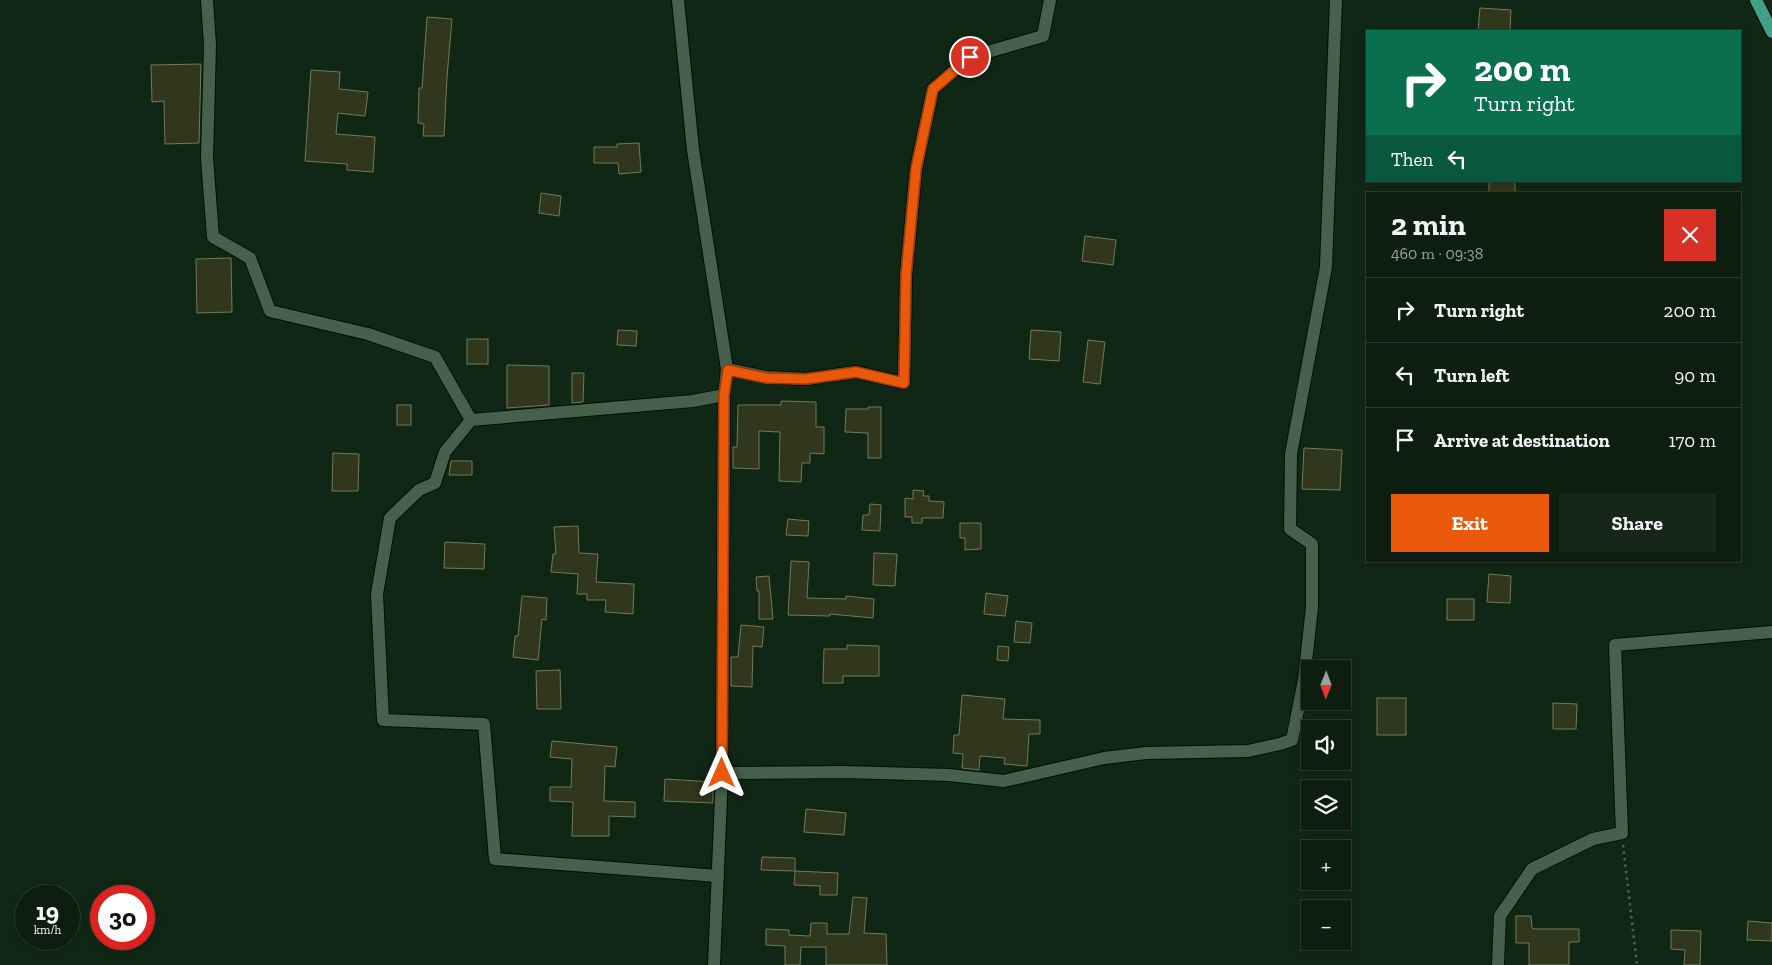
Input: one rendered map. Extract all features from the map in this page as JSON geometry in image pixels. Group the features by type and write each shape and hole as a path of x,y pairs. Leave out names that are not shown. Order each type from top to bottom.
{"main road":[{"path":"1756,0 1772,32"}],"street":[{"path":"207,0 210,44 207,158 213,237 250,258 270,311 368,334 435,357 471,420"},
{"path":"678,0 693,150 728,370 724,395 722,773 714,965"},
{"path":"728,370 766,378 806,379 856,372 904,383 906,275 916,169 933,89 970,57 1043,36 1050,0"},
{"path":"722,773 844,772 949,775 1004,782 1104,758 1146,753 1248,751 1292,740 1304,680 1312,607 1312,544 1290,529 1291,454 1326,267 1336,0"},
{"path":"718,876 495,859 484,724 384,720 377,594 390,518 419,490 436,483 445,452 471,420 693,401 724,395"},
{"path":"1498,964 1500,916 1532,869 1593,839 1622,833 1615,645 1772,632"}],"path":[{"path":"1622,833 1638,965"}],"building":[{"path":"1480,8 1511,10 1510,30 1478,30"},
{"path":"427,17 452,19 444,136 423,136 424,124 418,123 419,88 422,88"},
{"path":"201,64 199,143 165,144 164,101 152,102 151,65"},
{"path":"311,70 340,72 339,89 368,92 365,116 338,113 336,134 375,137 373,172 347,170 347,164 305,161"},
{"path":"639,143 641,172 619,174 618,163 594,163 594,147 617,147 617,144"},
{"path":"1489,182 1515,182 1515,192 1489,192"},
{"path":"541,193 561,196 559,216 539,213"},
{"path":"1085,236 1116,240 1113,265 1082,261"},
{"path":"231,258 232,312 197,313 196,259"},
{"path":"618,330 637,331 636,346 617,345"},
{"path":"1031,330 1061,332 1059,361 1029,359"},
{"path":"467,339 488,339 488,364 467,364"},
{"path":"1088,340 1105,342 1100,384 1083,382"},
{"path":"507,365 549,366 549,405 507,408"},
{"path":"572,373 584,373 583,402 572,403"},
{"path":"781,401 816,402 816,427 824,427 824,454 810,453 810,463 802,463 801,482 779,481 780,432 759,431 759,469 733,468 733,447 737,447 738,405 781,405"},
{"path":"397,405 411,405 411,425 397,425"},
{"path":"868,407 881,407 881,458 868,458 868,433 845,432 846,409 868,409"},
{"path":"1304,448 1342,450 1340,490 1302,489"},
{"path":"333,453 359,454 358,491 332,491"},
{"path":"451,461 472,461 472,475 449,475"},
{"path":"913,490 924,491 923,496 929,496 929,501 944,502 943,518 922,518 922,523 912,523 912,517 905,517 905,498 913,499"},
{"path":"870,504 881,505 880,531 862,530 863,515 869,515"},
{"path":"788,519 809,521 808,536 786,535"},
{"path":"960,523 981,523 981,549 965,550 965,538 960,538"},
{"path":"578,526 579,553 598,554 596,582 634,584 633,614 605,612 606,600 587,600 587,594 577,594 578,574 551,572 553,554 556,554 554,527"},
{"path":"445,542 485,544 484,569 444,568"},
{"path":"874,553 897,554 895,586 873,585"},
{"path":"791,561 809,562 807,598 846,599 846,596 874,599 873,618 830,614 830,616 788,615"},
{"path":"1489,574 1511,576 1510,603 1487,602"},
{"path":"769,576 773,619 759,619 759,591 757,591 756,577"},
{"path":"986,593 1008,596 1005,616 984,614"},
{"path":"522,596 547,598 546,620 542,619 538,660 513,657 515,636 518,636"},
{"path":"1447,599 1474,599 1474,620 1447,620"},
{"path":"1016,621 1032,623 1030,643 1014,642"},
{"path":"741,625 764,627 762,647 753,646 752,687 731,686 731,657 738,657"},
{"path":"847,645 879,646 879,676 843,676 843,683 823,683 824,649 847,649"},
{"path":"998,646 1009,647 1008,661 997,660"},
{"path":"560,670 561,709 537,709 536,671"},
{"path":"962,695 1005,699 1003,719 1040,720 1040,734 1029,734 1027,766 1004,764 1005,758 980,756 979,770 962,768 963,754 953,753 954,735 959,735"},
{"path":"1377,698 1406,698 1406,735 1377,735"},
{"path":"1553,703 1577,704 1576,729 1553,729"},
{"path":"552,741 617,747 615,767 605,766 604,801 635,802 635,817 609,816 609,836 572,836 573,802 550,801 550,787 571,787 572,759 550,757"},
{"path":"665,779 713,782 713,803 664,801"},
{"path":"806,809 846,813 844,835 804,832"},
{"path":"762,857 795,858 795,871 761,870"},
{"path":"795,871 838,873 837,895 820,895 820,886 794,885"},
{"path":"853,897 867,898 864,933 886,934 887,965 826,965 826,947 801,947 800,965 785,965 785,946 766,945 766,929 789,930 789,935 810,936 811,923 827,923 827,934 849,934"},
{"path":"1516,916 1531,916 1532,928 1535,929 1579,929 1579,942 1569,942 1569,965 1529,965 1529,943 1516,943"},
{"path":"1748,921 1772,923 1772,941 1747,940"},
{"path":"1671,930 1701,931 1700,965 1684,965 1685,950 1671,949"}],"route":[{"path":"722,773 724,395 728,370 766,378 806,379 856,372 904,383 906,275 916,169 933,89 970,57"}]}
